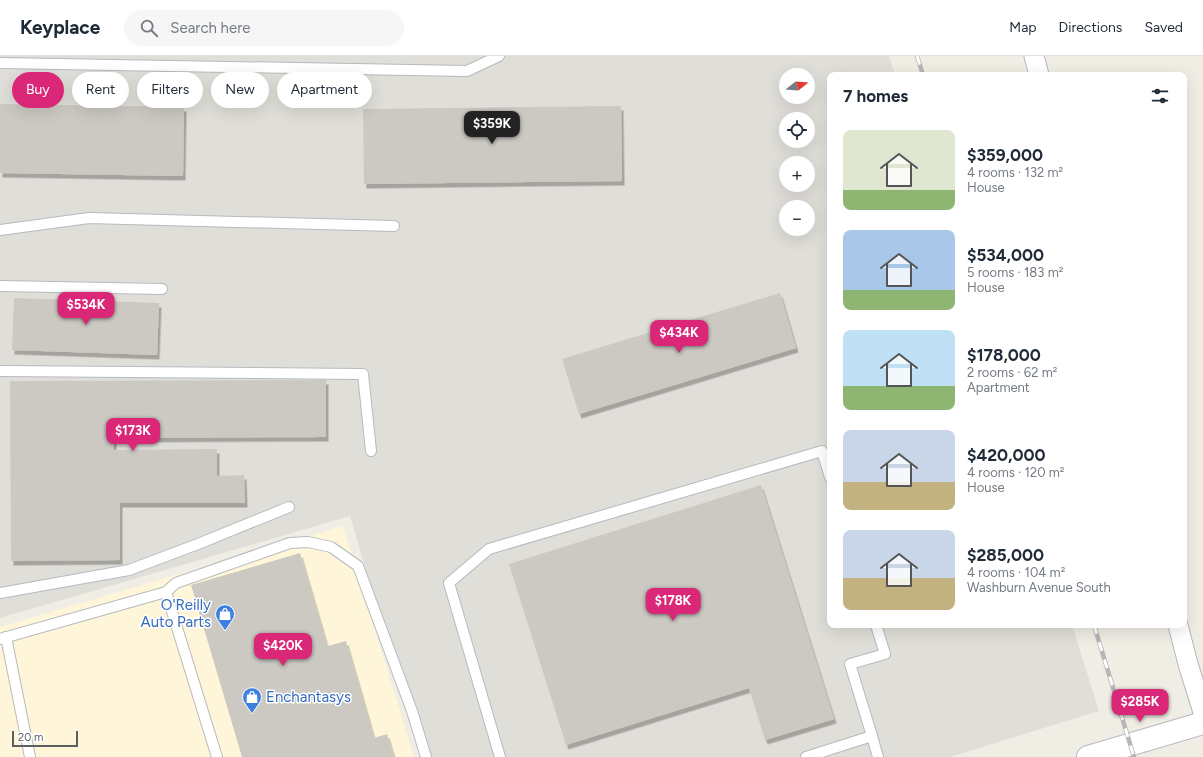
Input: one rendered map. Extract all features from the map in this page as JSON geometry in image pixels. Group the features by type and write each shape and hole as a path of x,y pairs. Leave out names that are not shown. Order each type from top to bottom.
{"street":[{"path":"1034,56 1038,72"},
{"path":"1179,628 1203,712"},
{"path":"1088,757 1203,723"}],"lane":[{"path":"0,63 467,71 499,56"},
{"path":"0,230 89,218 394,226"},
{"path":"0,286 162,289"},
{"path":"0,371 363,374 371,451"},
{"path":"500,757 449,583 488,549 822,451 827,467"},
{"path":"0,593 129,570 289,507"},
{"path":"30,757 3,638 166,592 176,583 290,543 308,542 331,547 358,566 412,711 426,757"},
{"path":"166,592 217,757"},
{"path":"877,628 885,654 850,664 878,757"},
{"path":"806,757 872,736"}],"shaded area":[{"path":"0,56 889,56 894,72 827,72 827,628 1073,628 1099,711 950,757 421,757 350,516 0,618"},
{"path":"343,526 414,757 0,757 0,627"}],"building":[{"path":"0,104 12,104 12,108 64,108 64,105 72,105 72,108 129,108 129,106 137,106 137,108 184,108 183,176 0,173"},
{"path":"621,106 622,181 364,184 363,109"},
{"path":"780,293 796,348 579,414 562,359"},
{"path":"14,298 159,303 157,355 12,350"},
{"path":"326,380 326,437 114,438 114,450 217,449 217,476 244,475 245,503 120,503 120,560 11,561 10,381"},
{"path":"761,485 834,719 765,740 749,688 566,745 509,564"},
{"path":"300,553 326,642 328,646 346,641 374,738 387,734 394,757 242,757 191,585"}],"railway":[{"path":"917,56 922,72"},
{"path":"1095,628 1134,757"}],"place":[{"name":"O'Reilly Auto Parts","path":"225,631"},
{"name":"Enchantasys","path":"252,714"}]}
